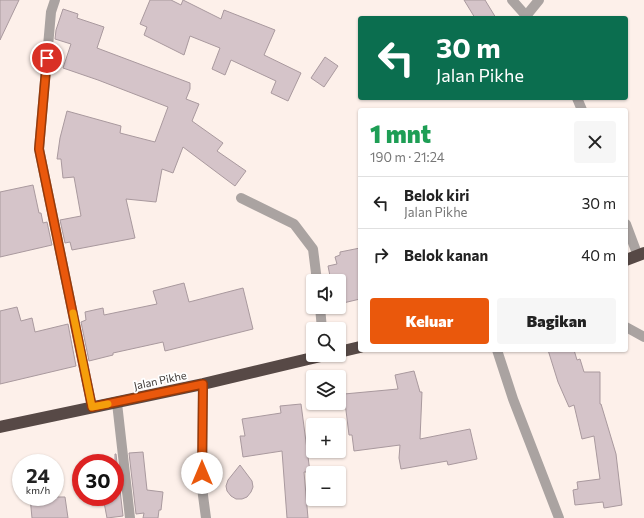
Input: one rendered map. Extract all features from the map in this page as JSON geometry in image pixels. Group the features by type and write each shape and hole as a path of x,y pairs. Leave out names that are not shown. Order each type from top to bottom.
{"highway":[{"path":"628,259 641,254"},
{"path":"346,350 358,347"},
{"name":"Jalan Pikhe","path":"0,427 117,403 306,360"}],"street":[{"path":"56,0 51,12 39,149 92,407"},
{"path":"512,0 526,16"},
{"path":"528,16 539,0"},
{"path":"241,198 294,224 313,249 316,274"},
{"path":"628,228 641,254"},
{"path":"628,328 644,336"},
{"path":"498,352 559,518"},
{"path":"203,384 202,488 206,518"},
{"path":"117,403 130,518"}],"building":[{"path":"0,0 19,0 0,40"},
{"path":"150,0 171,0 181,5 183,0 221,19 224,10 275,30 264,55 301,73 288,101 271,93 276,81 231,60 225,75 212,69 220,48 190,36 184,55 144,35 147,27 140,24"},
{"path":"464,0 485,0 495,16 474,16"},
{"path":"63,9 78,14 77,18 104,27 97,48 190,83 190,89 186,99 199,104 192,121 223,143 217,151 246,171 235,186 183,147 173,173 162,169 156,202 126,199 135,238 72,250 70,242 65,243 60,220 81,216 74,177 63,178 61,159 57,159 60,138 67,111 121,126 120,133 155,142 168,107 63,68 71,44 55,39 56,30"},
{"path":"325,57 338,66 324,87 311,78"},
{"path":"33,185 39,213 41,213 43,223 47,222 52,245 0,257 0,192"},
{"path":"358,248 358,299 346,302 346,274 330,274 328,266 337,264 335,257 340,255 340,252"},
{"path":"184,283 189,302 243,288 253,329 165,351 163,342 113,353 113,355 89,361 81,322 86,320 85,312 103,308 104,315 157,304 153,291"},
{"path":"17,307 21,321 32,318 35,332 68,324 76,366 0,384 0,311"},
{"path":"549,352 575,352 577,360 580,359 584,372 600,372 600,404 616,454 622,505 604,508 603,502 575,505 573,490 578,489 577,482 600,479 594,436 582,439 574,405 569,407 558,382"},
{"path":"414,371 420,392 422,392 420,439 470,429 477,459 448,465 447,461 401,469 399,458 400,445 354,451 352,435 349,435 346,410 346,394 398,389 395,375"},
{"path":"301,404 306,442 306,458 308,458 309,466 306,466 306,472 304,472 308,518 287,518 282,451 243,457 240,436 245,436 242,419 281,413 280,406"},
{"path":"143,452 147,490 163,492 161,510 159,510 158,518 143,518 144,513 136,514 129,453"},
{"path":"240,465 252,481 253,487 247,497 236,499 227,491 226,486 228,480"},
{"path":"65,497 68,518 32,518 31,506 64,506"},
{"path":"105,506 122,506 123,516 107,518"}],"slow traffic":[{"path":"73,313 92,407 108,404"}],"route":[{"path":"47,58 39,149 92,407 203,384 202,473"}]}
